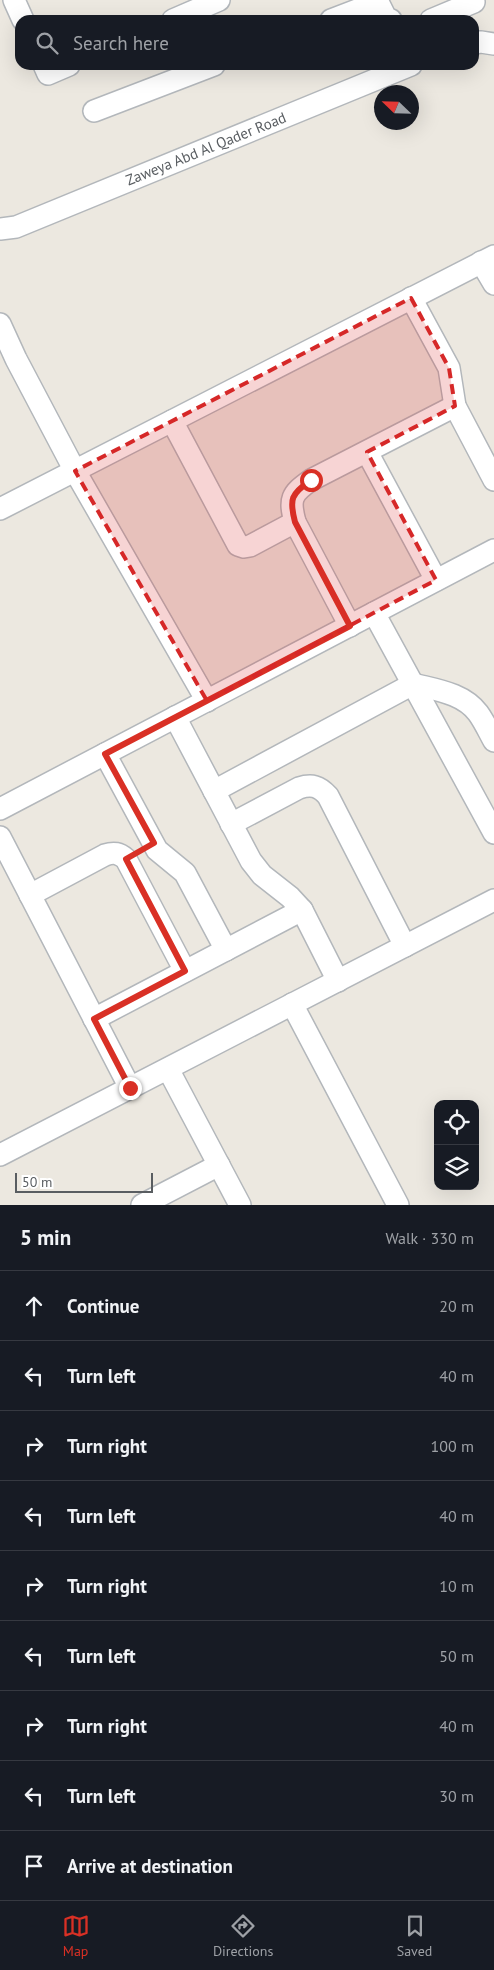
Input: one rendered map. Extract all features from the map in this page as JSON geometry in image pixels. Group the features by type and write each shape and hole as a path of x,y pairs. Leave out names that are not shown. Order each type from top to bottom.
{"street":[{"path":"14,0 21,15"},
{"path":"184,15 219,0"},
{"path":"343,15 378,1 385,15"},
{"path":"444,15 474,2"},
{"path":"479,42 494,44"},
{"path":"46,70 48,74 57,70"},
{"path":"94,111 201,70"},
{"name":"Zaweya Abd Al Qader Road","path":"0,229 16,228 399,70"},
{"path":"0,510 488,259 494,284"},
{"path":"411,298 449,368 456,406 494,480"},
{"path":"0,324 16,359 75,471 207,700"},
{"path":"350,626 295,522 291,506 297,490 311,480 456,406"},
{"path":"172,421 238,545 250,546 295,522"},
{"path":"367,452 436,580"},
{"path":"0,809 494,550"},
{"path":"374,612 494,833"},
{"path":"214,791 413,684 454,694 467,702 478,713 494,741"},
{"path":"175,717 251,861 262,875 290,897 302,910 338,980"},
{"path":"105,754 162,856 185,873 226,950"},
{"path":"232,824 299,788 309,784 320,788 328,796 405,946"},
{"path":"0,837 130,1088"},
{"path":"126,859 154,843"},
{"path":"30,895 105,856 112,853 120,854 126,859 185,971"},
{"path":"0,1155 494,900"},
{"path":"94,1019 302,910"},
{"path":"292,1004 398,1205"},
{"path":"168,1069 240,1205"},
{"path":"145,1204 219,1165"}],"highlighted area":[{"path":"411,298 449,368 455,406 367,452 436,580 207,701 75,471"}],"route":[{"path":"130,1088 94,1019 185,971 126,859 154,843 105,754 350,626 295,522 291,506 297,490 311,480"}]}
